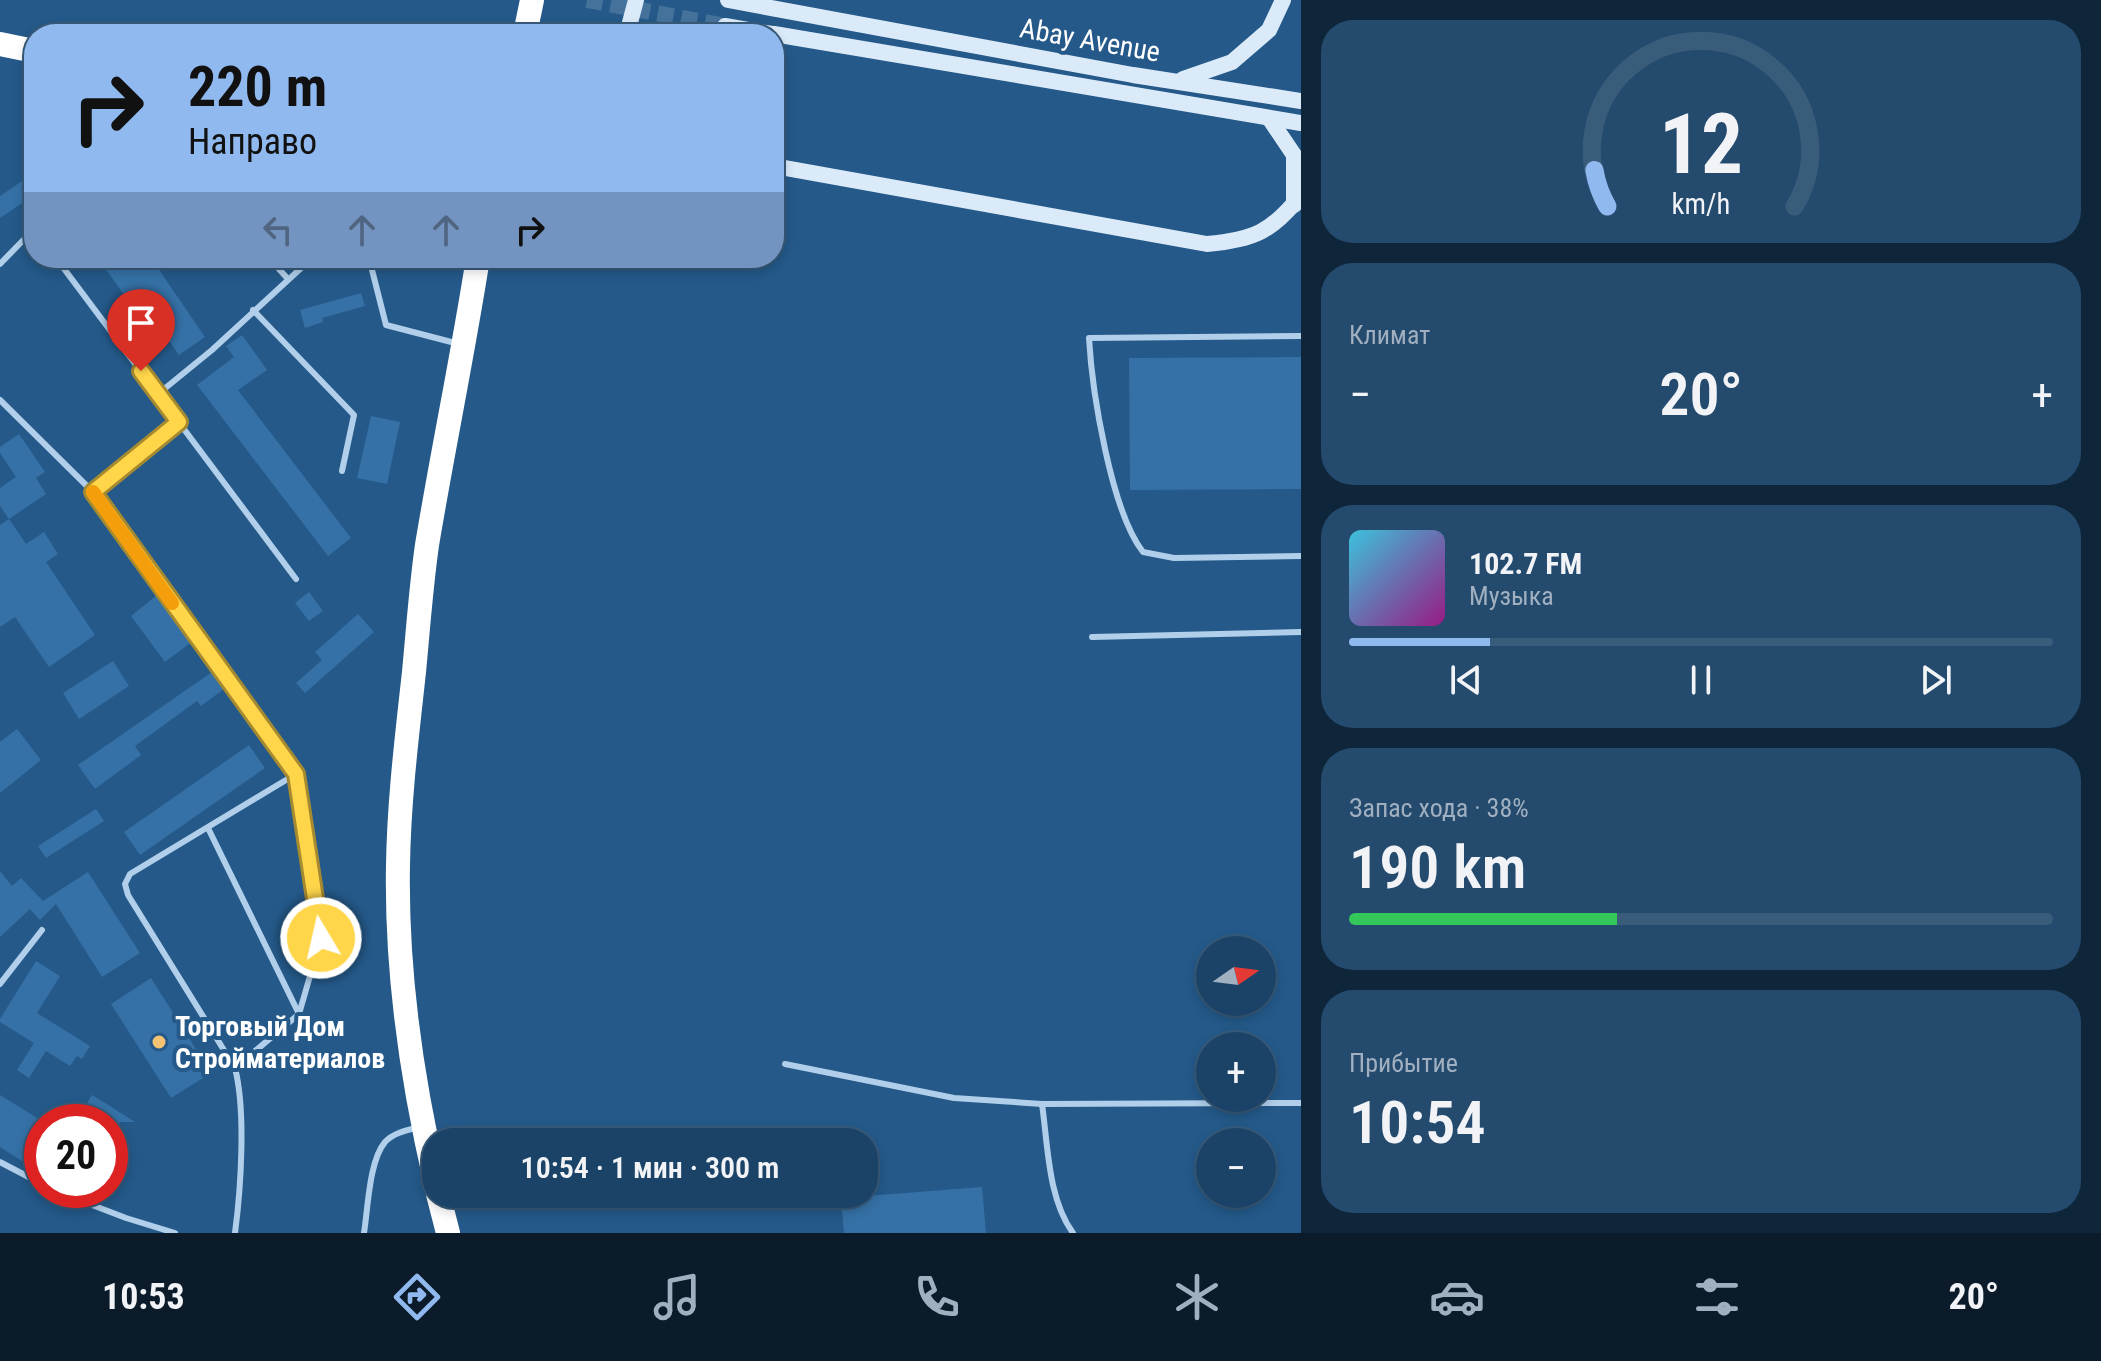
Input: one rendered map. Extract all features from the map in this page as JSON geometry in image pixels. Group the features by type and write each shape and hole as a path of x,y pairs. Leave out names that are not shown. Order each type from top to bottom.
{"highway":[{"path":"527,24 532,0"},
{"path":"0,44 24,49"},
{"path":"422,1126 401,948 398,866 402,788 427,547 477,268"},
{"path":"442,1208 448,1233"}],"main road":[{"path":"630,24 636,0"},
{"name":"Abay Avenue","path":"728,0 1133,75 1301,101"},
{"path":"1179,81 1232,62 1269,30 1283,0"},
{"name":"Abay Avenue","path":"784,36 1301,123"},
{"path":"784,168 1207,244 1241,241 1274,226 1297,200 1294,155 1269,118"}],"lane":[{"path":"0,264 24,239"},
{"path":"64,268 296,579"},
{"path":"278,268 288,279"},
{"path":"158,394 212,350 301,268"},
{"path":"372,268 386,325 465,345"},
{"path":"253,310 354,415 342,471"},
{"path":"1301,336 1089,338 1091,369 1118,497 1125,521 1143,552 1174,558 1301,556"},
{"path":"0,400 93,492 296,774 321,938 299,1014 235,1068"},
{"path":"93,492 179,422"},
{"path":"1092,637 1301,632"},
{"path":"235,1233 240,1171 239,1097 235,1068 128,895 125,884 130,874 296,774"},
{"path":"208,828 299,1014"},
{"path":"0,984 42,930"},
{"path":"785,1064 954,1098 1042,1104 1301,1103"},
{"path":"1042,1104 1054,1188 1065,1222 1073,1233"},
{"path":"364,1233 376,1156 387,1140 403,1131 422,1126"},
{"path":"0,1162 24,1175"},
{"path":"100,1208 175,1233"}],"building":[{"path":"24,180 24,202 0,218 0,196"},
{"path":"105,268 158,268 205,337 179,355 145,306 136,312"},
{"path":"361,293 365,306 322,318 323,322 305,328 300,310"},
{"path":"242,335 267,370 238,390 351,538 328,556 197,385 234,357 226,346"},
{"path":"1301,357 1301,489 1130,490 1129,358"},
{"path":"371,416 400,422 387,484 357,478"},
{"path":"19,434 45,472 36,478 46,494 9,519 0,506 0,488 16,477 0,453 0,447"},
{"path":"9,519 26,544 44,532 58,554 46,562 95,635 49,667 15,617 0,627 0,525"},
{"path":"309,592 323,611 309,621 295,603"},
{"path":"157,595 193,641 165,662 131,616"},
{"path":"358,614 374,632 305,693 296,683 322,660 315,652"},
{"path":"113,661 129,686 79,719 63,693"},
{"path":"212,672 224,689 201,706 197,701 135,746 141,755 95,789 78,765"},
{"path":"17,729 41,760 0,793 0,742"},
{"path":"249,745 265,768 140,855 124,832"},
{"path":"96,809 104,821 46,858 38,846"},
{"path":"0,871 12,886 21,878 43,901 88,872 140,953 102,977 56,904 40,920 30,909 0,937"},
{"path":"36,961 60,976 37,1013 90,1046 82,1059 77,1056 70,1066 46,1051 29,1078 17,1070 34,1043 0,1022 0,1019"},
{"path":"151,978 211,1073 171,1098 111,1004"},
{"path":"0,1095 24,1110 24,1162 0,1147"},
{"path":"92,1095 106,1104 87,1104"},
{"path":"982,1187 986,1233 844,1233 842,1208 878,1208 878,1195"}],"tunnel":[{"path":"587,0 714,24"}],"slow traffic":[{"path":"93,492 172,603"}],"place":[{"name":"Торговый Дом Стройматериалов","path":"159,1042"}],"route":[{"path":"141,371 179,422 93,492 296,774 321,938"}]}
